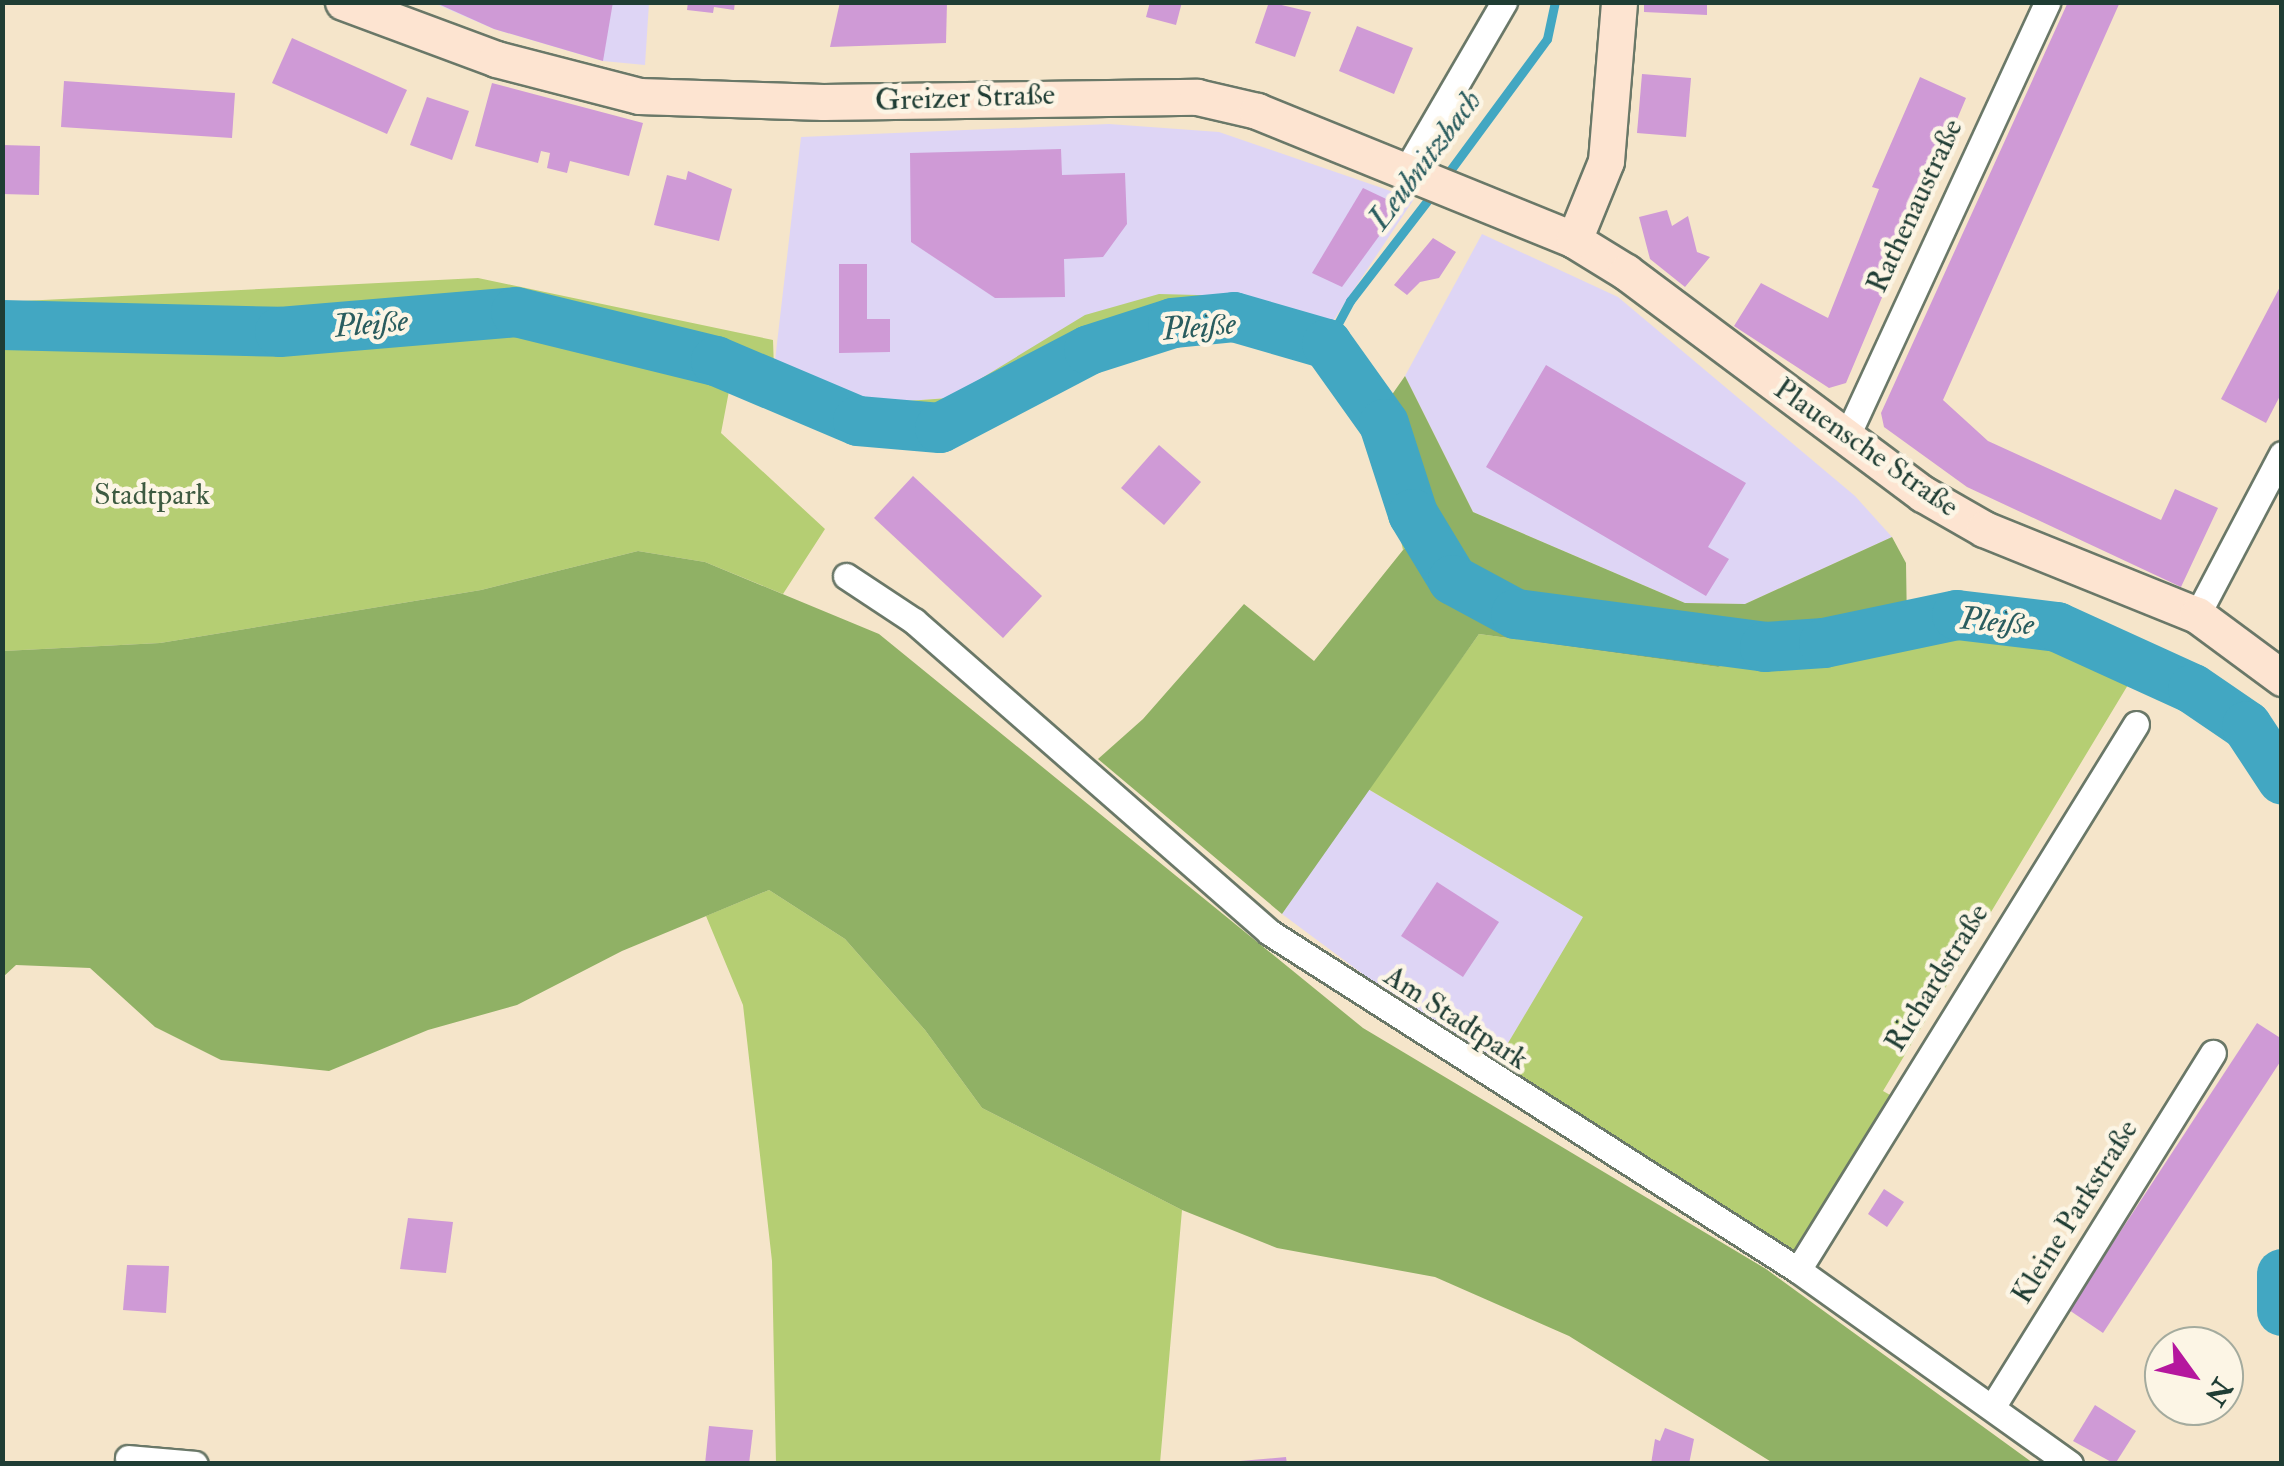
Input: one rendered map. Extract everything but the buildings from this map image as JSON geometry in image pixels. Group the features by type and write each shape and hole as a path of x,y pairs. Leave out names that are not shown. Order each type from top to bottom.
{"street":[{"name":"Greizer Straße","path":"343,2 598,90 760,102 1197,97 1257,110 1415,170 1574,240"},
{"path":"1415,170 1504,2"},
{"path":"1574,240 1606,161 1619,2"},
{"name":"Rathenaustraße","path":"1846,438 2047,2"},
{"name":"Plauensche Straße","path":"1574,240 1626,272 1846,438 1984,529 2196,615 2282,678"},
{"path":"2196,615 2282,454"},
{"name":"Am Stadtpark","path":"846,576 914,621 1269,932 1798,1270 2070,1464"},
{"name":"Richardstraße","path":"1798,1270 2136,724"},
{"name":"Kleine Parkstraße","path":"1993,1406 2212,1053"},
{"path":"128,1458 195,1464"}],"shaded area":[{"path":"434,3 649,3 645,65 603,61 494,29"},
{"path":"1109,124 1219,132 1414,199 1329,327 1291,312 1016,362 948,398 893,402 838,395 774,369 801,137"},
{"path":"1482,234 1618,297 1855,496 1892,537 1745,604 1685,603 1473,512 1405,376"},
{"path":"1368,789 1584,917 1492,1070 1282,914"}],"green space":[{"name":"Stadtpark","path":"478,278 773,340 774,369 838,395 893,402 949,398 1085,315 1159,294 1236,296 1329,327 1337,336 1391,418 1429,526 1403,550 1383,457 1357,406 1308,354 1244,334 1196,332 1120,354 968,439 901,440 825,425 758,394 729,391 721,433 825,529 783,594 705,562 638,551 481,590 160,643 3,651 3,302"},
{"path":"1405,376 1473,512 1685,603 1745,604 1892,537 1906,563 1907,626 1718,667 1479,634 1282,914 1098,759 1143,719 1244,604 1314,661 1403,550 1429,527 1384,406"},
{"path":"638,551 705,562 879,634 1363,1028 1766,1269 2033,1463 1773,1463 1569,1336 1435,1277 1277,1248 1182,1210 982,1108 925,1030 845,939 769,890 622,951 517,1005 428,1030 329,1071 221,1060 155,1027 90,968 16,965 3,977 3,651 160,643 481,590"},
{"path":"1957,615 2057,627 2140,665 1883,1091 1899,1100 1798,1270 1492,1070 1583,917 1368,789 1479,634 1718,667"},
{"path":"769,890 845,939 925,1030 982,1108 1182,1210 1160,1463 776,1463 772,1261 743,1005 706,916"}],"waterway":[{"name":"Leubnitzbach","path":"1443,180 1547,39 1555,2"},
{"name":"Leubnitzbach","path":"1327,344 1350,301 1434,192"},
{"name":"Pleiße","path":"2,325 280,332 516,312 716,361 858,421 940,428 1089,350 1173,323 1234,317 1327,344 1384,424 1413,514 1453,580 1516,614 1765,647 1824,643 1957,615 2057,627 2193,689 2247,726 2282,779"},
{"name":"Pleiße","path":"2282,1274 2282,1311"}]}
